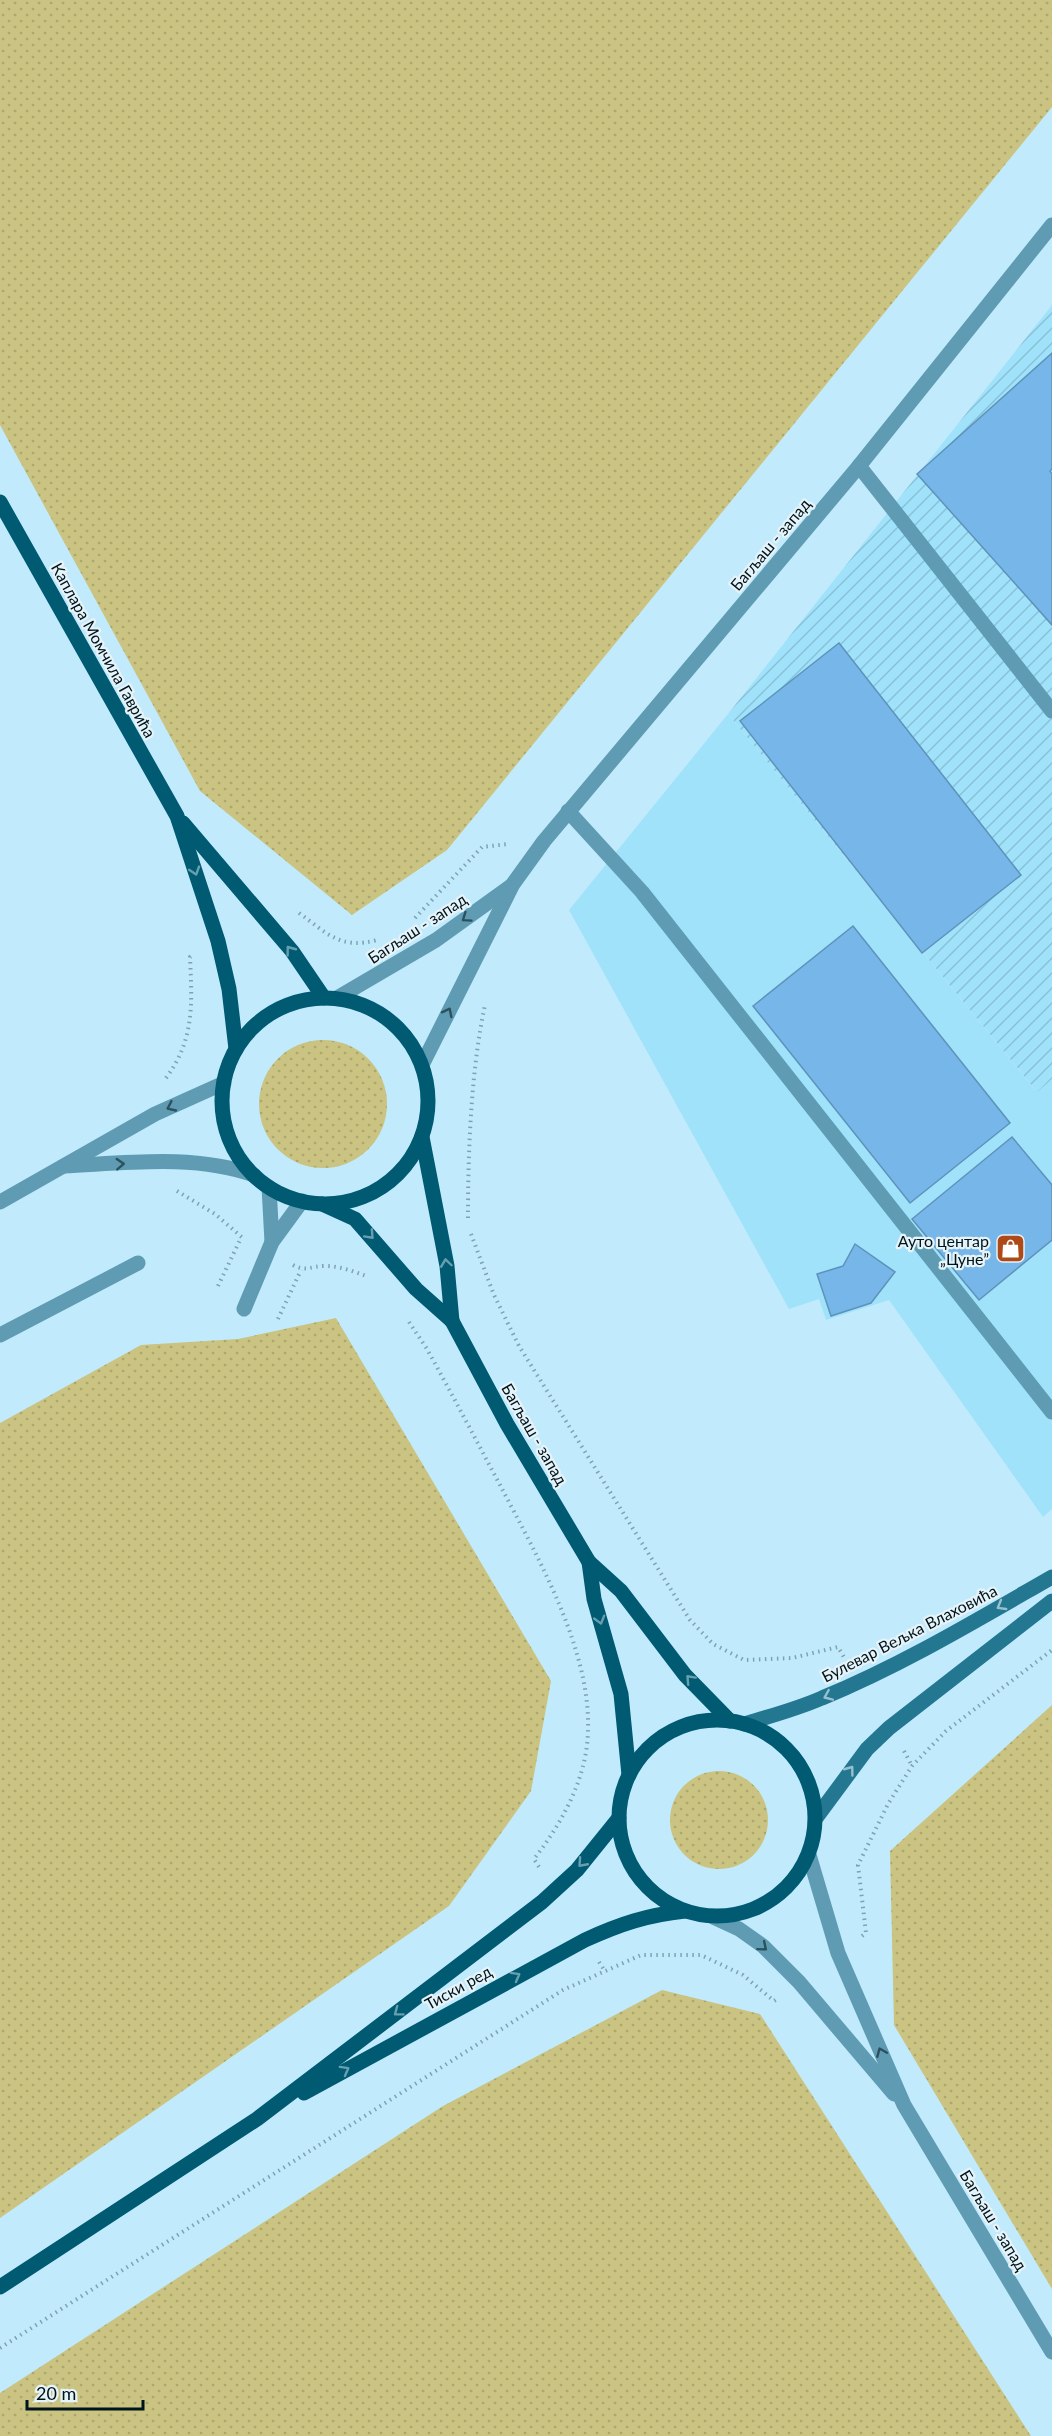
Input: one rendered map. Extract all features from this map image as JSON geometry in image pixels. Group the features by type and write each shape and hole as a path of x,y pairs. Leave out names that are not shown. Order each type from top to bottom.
{"main road":[{"name":"Каплара Момчила Гаврића","path":"0,502 177,816"},
{"path":"177,816 331,998"},
{"path":"177,816 218,941 229,988 236,1049"},
{"path":"331,998 368,1007 395,1025 411,1043 422,1065 428,1093 427,1116 422,1137 403,1168 374,1191 357,1198 321,1204 302,1201 268,1187 254,1175 241,1160 231,1143 224,1123 222,1103 228,1065 236,1049 249,1032 265,1017 293,1004 331,998"},
{"name":"Багљаш - запад","path":"422,1137 447,1266 452,1322"},
{"name":"Багљаш - запад","path":"321,1204 355,1219 416,1289 452,1322 507,1425 589,1562 621,1591 685,1675 737,1722"},
{"name":"Багљаш - запад","path":"589,1562 594,1599 621,1694 629,1775"},
{"name":"Булевар Вељка Влаховића","path":"737,1722 793,1709 860,1682 959,1630 1052,1577"},
{"path":"816,1818 867,1749 889,1728 1052,1601"},
{"path":"705,1721 737,1722 773,1737 795,1758 811,1787 816,1818 814,1837 809,1855 797,1876 781,1894 760,1907 737,1914 713,1917 685,1911 658,1897 636,1875 623,1848 619,1818 623,1788 629,1775 643,1755 661,1738 682,1727 705,1721"},
{"name":"Тиски ред","path":"0,2287 257,2119 542,1902 577,1870 619,1818"},
{"name":"Тиски ред","path":"257,2119 614,1926 650,1915 685,1911"}],"street":[{"name":"Багљаш - запад","path":"422,1065 513,884 544,841 859,466 1052,225"},
{"path":"859,466 1052,711"},
{"path":"568,811 642,892 1052,1412"},
{"name":"Багљаш - запад","path":"331,998 436,940 513,884"},
{"path":"0,1202 155,1114 224,1083"},
{"path":"61,1166 166,1161 230,1167 254,1175"},
{"path":"268,1187 272,1242"},
{"path":"244,1309 272,1242 302,1201"},
{"path":"0,1335 138,1263"},
{"name":"Багљаш - запад","path":"809,1855 838,1953 904,2105 1051,2350"},
{"name":"Багљаш - запад","path":"713,1917 739,1929 763,1946 799,1982 904,2105"}],"path":[{"path":"412,920 482,847 544,841"},
{"path":"291,908 338,941 360,945 381,939"},
{"path":"159,1085 178,1061 189,1030 192,1002 190,957"},
{"path":"485,1003 479,1033 469,1162 468,1225 494,1295 519,1346 690,1620 713,1644 744,1660 792,1658 838,1647"},
{"path":"173,1189 215,1214 241,1237 218,1286"},
{"path":"278,1319 301,1270 325,1266 348,1269 369,1277"},
{"path":"407,1320 427,1349 522,1527 569,1627 585,1686 588,1732 582,1766 573,1794 555,1831 534,1859"},
{"path":"866,1933 858,1865 888,1804 912,1766 946,1731 1052,1650"},
{"path":"0,2348 563,1990 641,1955 701,1955 743,1975 774,2001"}],"shaded area":[{"path":"0,0 1052,0 1052,107 447,850 352,915 200,791 0,425"},
{"path":"1052,305 1052,1079 1037,1092 728,714"},
{"path":"728,714 1036,1091 1052,1079 1052,1509 1043,1517 889,1300 826,1320 819,1299 789,1309 569,910"},
{"path":"323,1040 348,1045 368,1059 382,1079 387,1104 382,1129 368,1149 348,1163 323,1168 298,1163 278,1149 264,1129 259,1104 264,1079 278,1059 298,1045"},
{"path":"336,1318 551,1681 531,1791 449,1906 0,2218 0,1423 141,1345 238,1339"},
{"path":"1052,1705 1052,2289 894,2025 890,1851"},
{"path":"719,1771 738,1775 753,1786 764,1801 768,1820 764,1839 753,1854 738,1865 719,1869 700,1865 685,1854 674,1839 670,1820 674,1801 685,1786 700,1775"},
{"path":"662,1990 760,2014 1031,2436 0,2436 0,2393 443,2106"}],"building":[{"path":"1052,353 1052,469 1050,471 1052,474 1052,625 917,474"},
{"path":"839,643 1021,875 922,953 740,721"},
{"path":"853,926 1010,1123 910,1203 753,1006"},
{"path":"1012,1137 1052,1185 1052,1240 979,1300 912,1219"},
{"path":"855,1244 895,1272 871,1303 831,1316 817,1274 843,1266"}],"place":[{"name":"Ауто центар „Цуне”","path":"1010,1249"}]}
